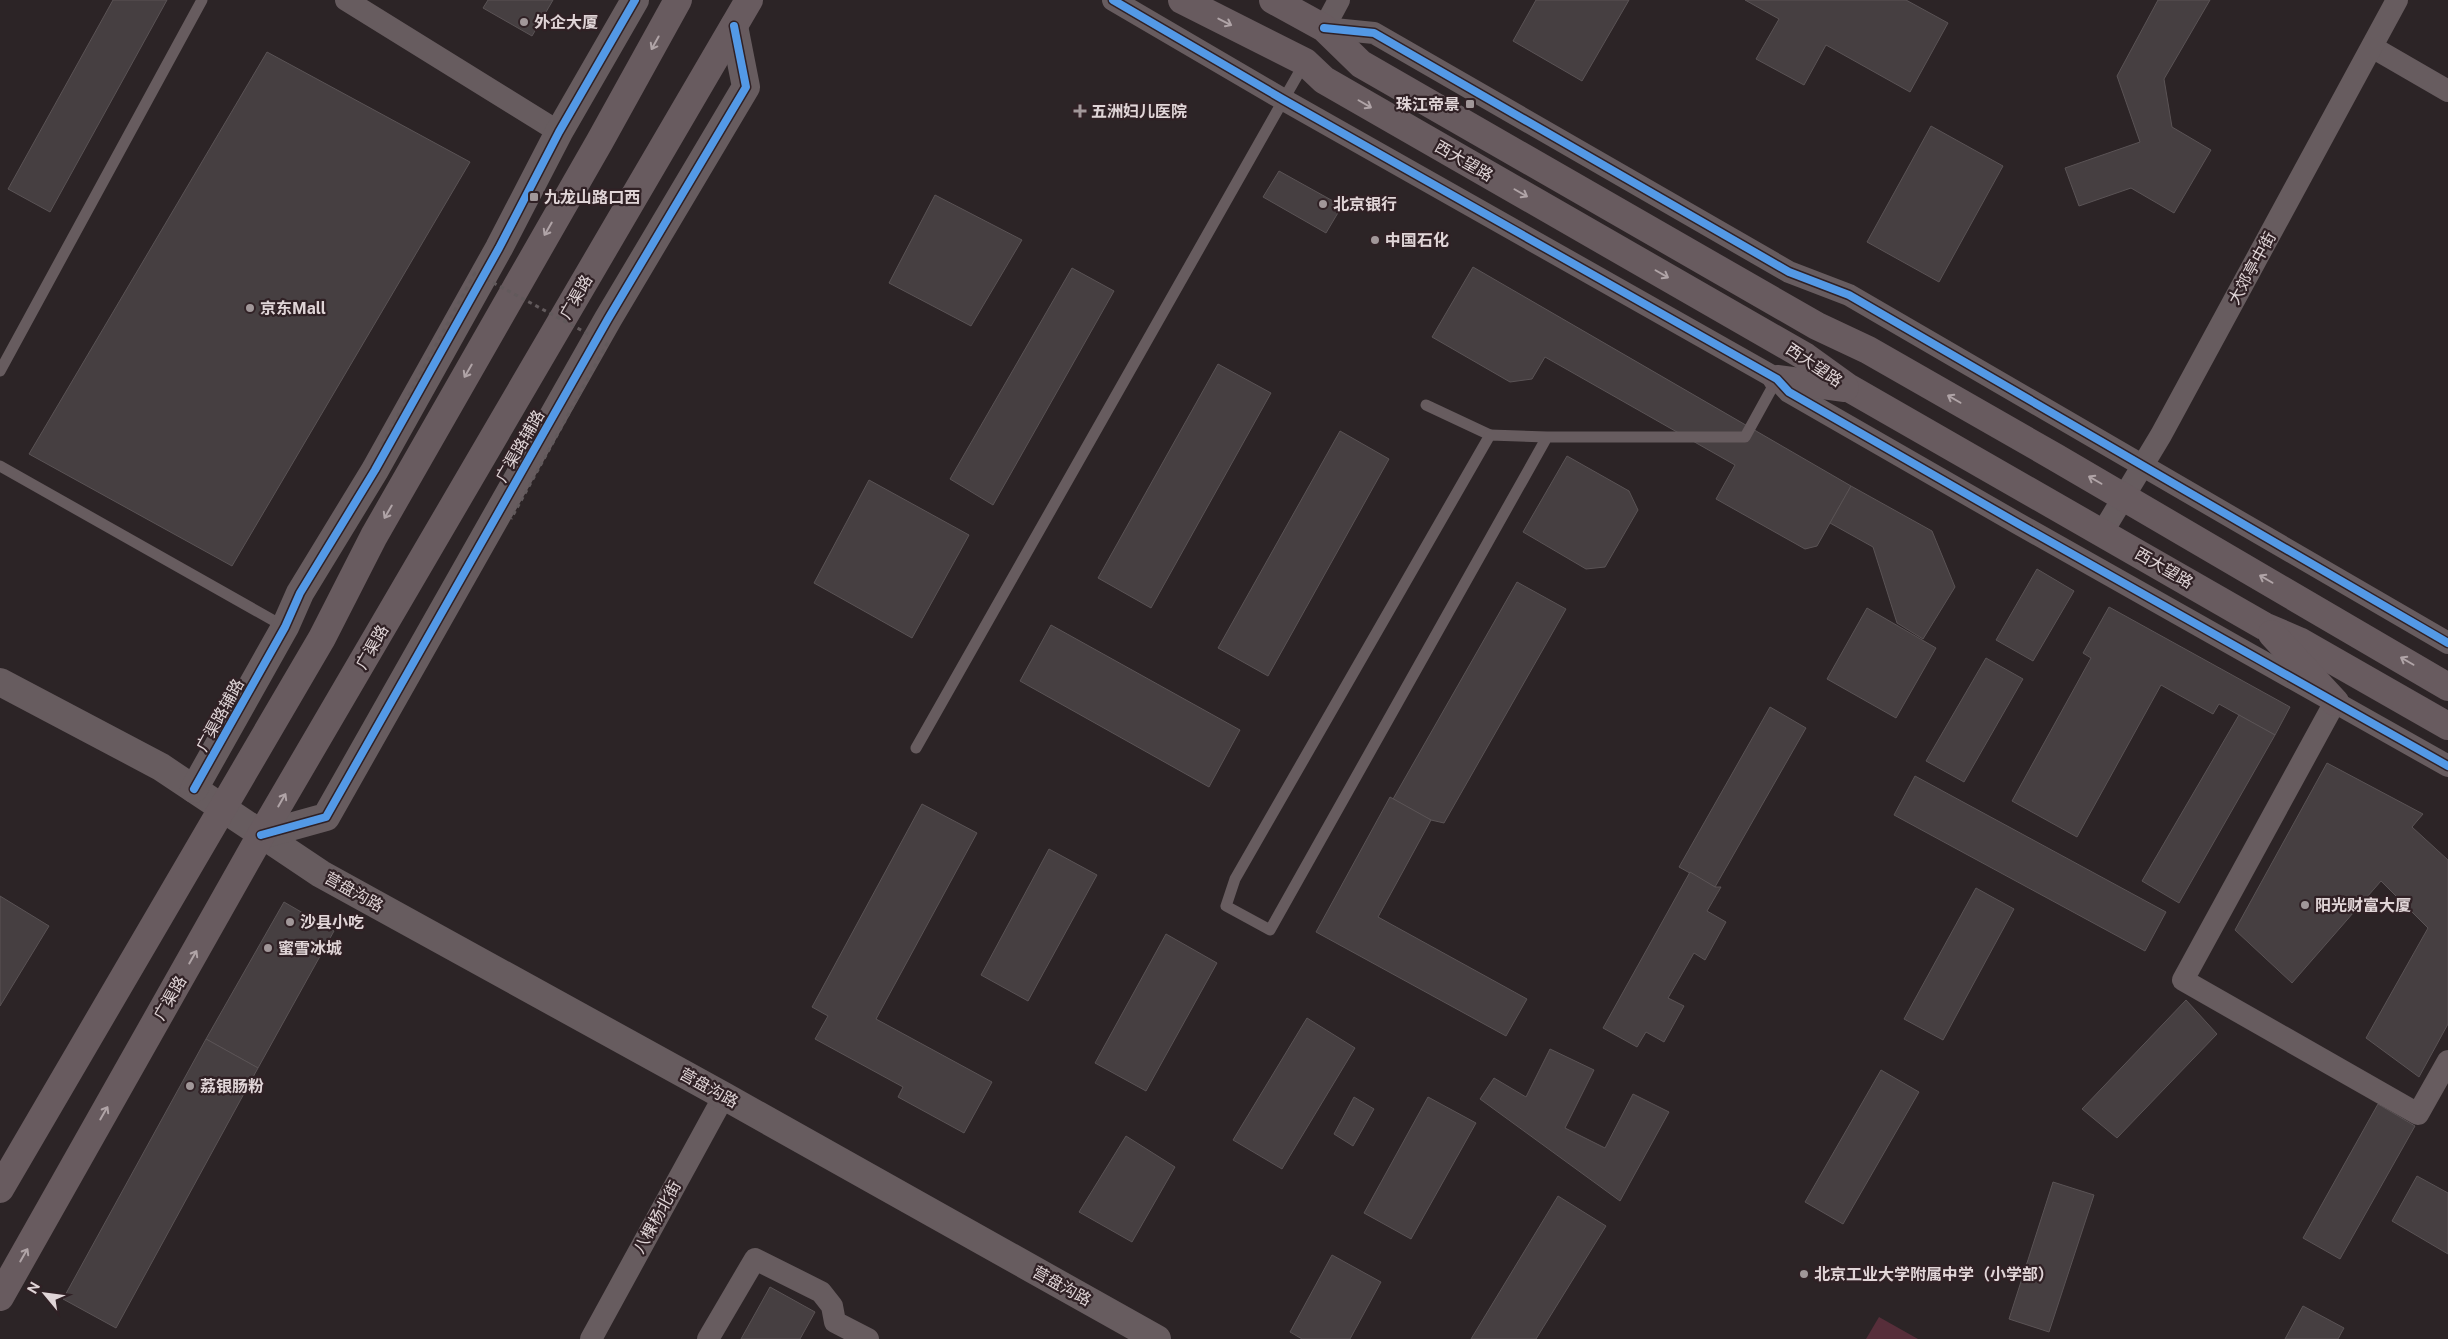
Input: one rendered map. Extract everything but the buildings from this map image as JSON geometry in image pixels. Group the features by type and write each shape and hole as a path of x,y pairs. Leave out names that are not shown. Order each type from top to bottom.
{"main road":[{"path":"0,1190 322,638 374,536 600,141 678,0"},
{"name":"广渠路","path":"0,1297 262,835 749,0"},
{"name":"西大望路","path":"1182,0 1305,62 1324,80 1806,357 1848,388 2264,626 2299,640 2448,726"},
{"name":"西大望路","path":"1273,0 1324,28 1361,64 1817,326 1868,350 2125,497 2448,687"},
{"path":"1777,379 1848,388"},
{"path":"2264,626 2335,702"}],"street":[{"path":"346,0 559,132"},
{"name":"广渠路辅路","path":"194,789 285,627 300,593 375,470 499,248 559,132 635,0"},
{"path":"590,81 631,42 656,0"},
{"path":"1113,0 1284,100 1777,379 1789,392 2448,766"},
{"path":"1339,0 1324,28 1374,34 1790,272 1849,295 2448,643"},
{"name":"大郊亭中街","path":"2102,533 2143,466 2397,0"},
{"name":"广渠路辅路","path":"262,835 326,817 603,328 746,87 734,26"},
{"path":"2372,47 2448,91"},
{"name":"营盘沟路","path":"0,682 161,767 321,874 724,1096 1157,1339"},
{"path":"2335,702 2183,980 2418,1114 2448,1061"},
{"name":"八棵杨北街","path":"591,1339 724,1096"},
{"path":"708,1339 755,1259 820,1292 832,1306 835,1322 868,1339"}],"lane":[{"path":"0,371 202,0"},
{"path":"916,748 1305,62"},
{"path":"1426,405 1490,435 1547,437 1745,437 1777,379"},
{"path":"1490,435 1235,879 1226,906 1270,930 1547,437"},
{"path":"0,466 285,627"}],"path":[{"path":"382,445 475,273 607,344 511,519"}],"shaded area":[{"path":"1879,1317 1918,1339 1866,1339"}],"cycle path":[{"path":"194,789 285,627 300,593 375,470 499,248 559,132 635,0"},
{"path":"1113,0 1284,100 1777,379 1789,392 2017,523 2448,766"},
{"path":"261,835 326,817 608,319 746,87 734,26"},
{"path":"1324,28 1374,33 1789,272 1849,295 2448,643"}],"place":[{"name":"外企大厦","path":"524,22"},
{"name":"珠江帝景","path":"1470,104"},
{"name":"五洲妇儿医院","path":"1080,111"},
{"name":"九龙山路口西","path":"534,197"},
{"name":"北京银行","path":"1323,204"},
{"name":"中国石化","path":"1375,240"},
{"name":"京东Mall","path":"250,308"},
{"name":"阳光财富大厦","path":"2305,905"},
{"name":"沙县小吃","path":"290,922"},
{"name":"蜜雪冰城","path":"268,948"},
{"name":"荔银肠粉","path":"190,1086"},
{"name":"北京工业大学附属中学（小学部）","path":"1804,1274"}]}
